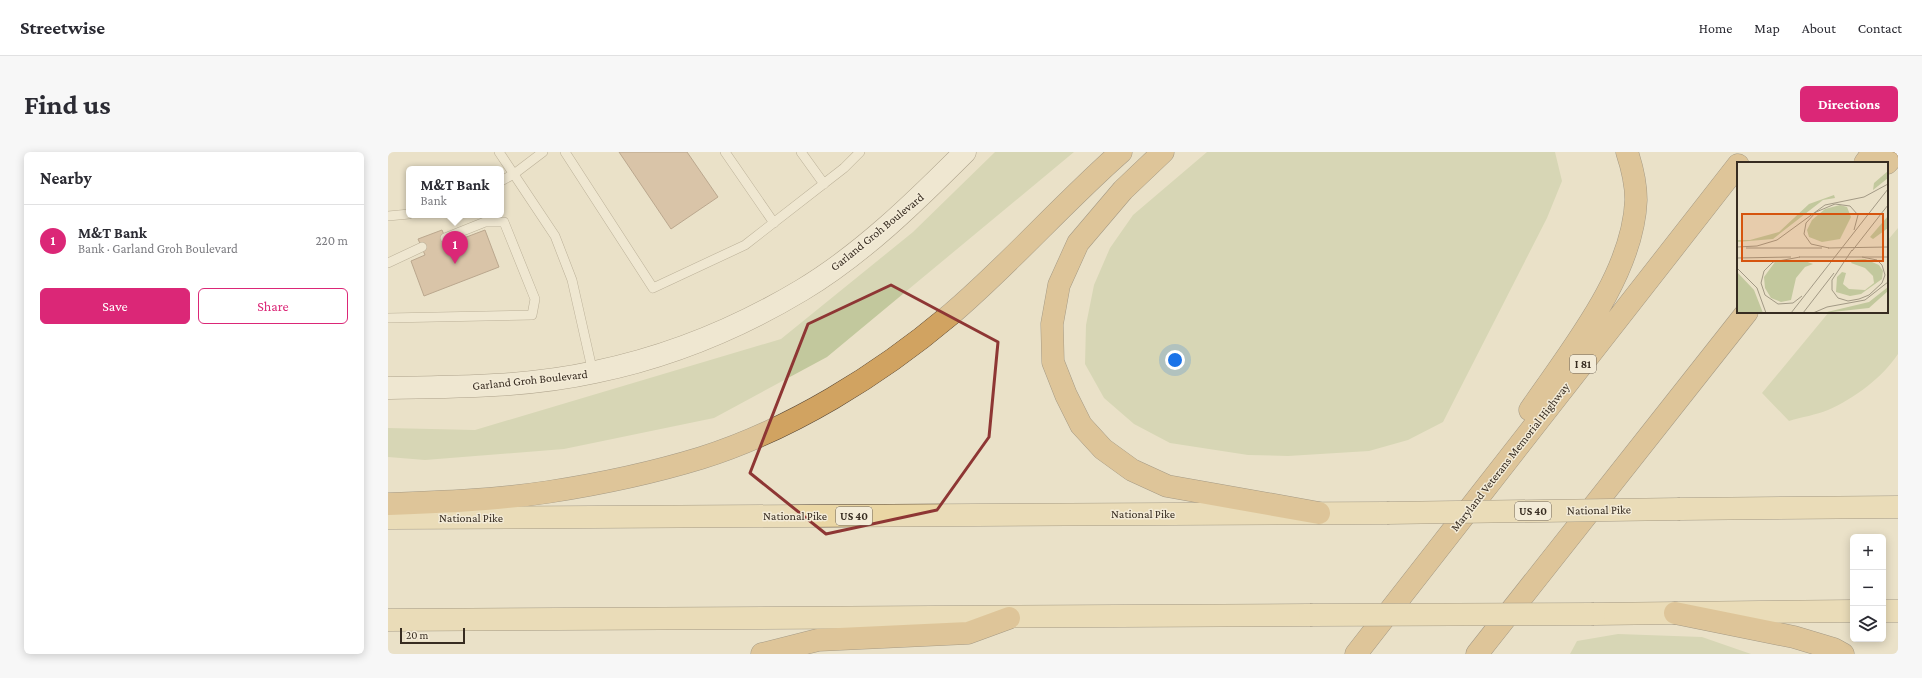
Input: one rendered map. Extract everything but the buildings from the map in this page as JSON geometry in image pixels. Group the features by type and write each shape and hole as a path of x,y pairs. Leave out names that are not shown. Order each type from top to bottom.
{"highway":[{"path":"388,504 469,500 548,492 630,477 702,458 764,433 820,407 888,362 949,316 1122,152"},
{"path":"1163,152 1123,190 1078,243 1058,285 1052,324 1053,362 1066,395 1081,425 1103,449 1132,470 1167,486 1319,513"},
{"path":"1428,563 1593,316 1617,272 1631,234 1636,199 1632,166 1627,152"},
{"name":"Maryland Veterans Memorial Highway","path":"1740,162 1748,152"},
{"path":"1865,162 1873,152"},
{"path":"1888,162 1897,152"},
{"name":"Maryland Veterans Memorial Highway","path":"1356,654 1737,167"},
{"path":"1477,654 1746,313"},
{"path":"1722,344 1750,313"},
{"path":"1490,654 1567,539"},
{"path":"1675,612 1794,637 1834,649 1843,654"},
{"path":"762,654 818,640 968,633 1009,618"}],"main road":[{"name":"National Pike","path":"388,518 1387,513 1898,508"},
{"path":"1886,611 1898,611"},
{"path":"388,620 1009,618 1594,614 1675,612 1850,612"}],"street":[{"name":"Garland Groh Boulevard","path":"388,388 446,388 509,384 593,373 640,362 692,344 748,320 803,289 855,253 926,191 965,152"}],"lane":[{"path":"499,152 555,236 572,280 593,373"},
{"path":"504,179 514,174 543,152"},
{"path":"565,152 653,288 745,246 824,184 860,152"},
{"path":"725,152 774,223"},
{"path":"801,152 824,184"},
{"path":"388,216 406,214"},
{"path":"388,318 532,315 535,299 504,222 485,222 445,238"},
{"path":"388,263 422,247"}],"highlighted area":[{"path":"891,285 998,342 989,437 937,510 826,534 750,473 808,324"}],"green space":[{"path":"995,152 1074,152 827,357 714,418 564,449 425,460 388,457 388,428 475,430 781,339 913,232"},
{"path":"1207,152 1555,152 1562,181 1547,218 1443,422 1408,440 1369,451 1288,456 1248,455 1170,443 1134,424 1104,398 1085,364 1086,325 1094,285 1110,248 1133,215"},
{"path":"1898,228 1898,354 1892,363 1876,379 1848,400 1823,412 1789,421 1762,393 1828,313 1888,313 1888,240"},
{"path":"1618,634 1702,637 1751,654 1570,654 1577,641"}],"place":[{"name":"M&T Bank","path":"455,264"}]}
